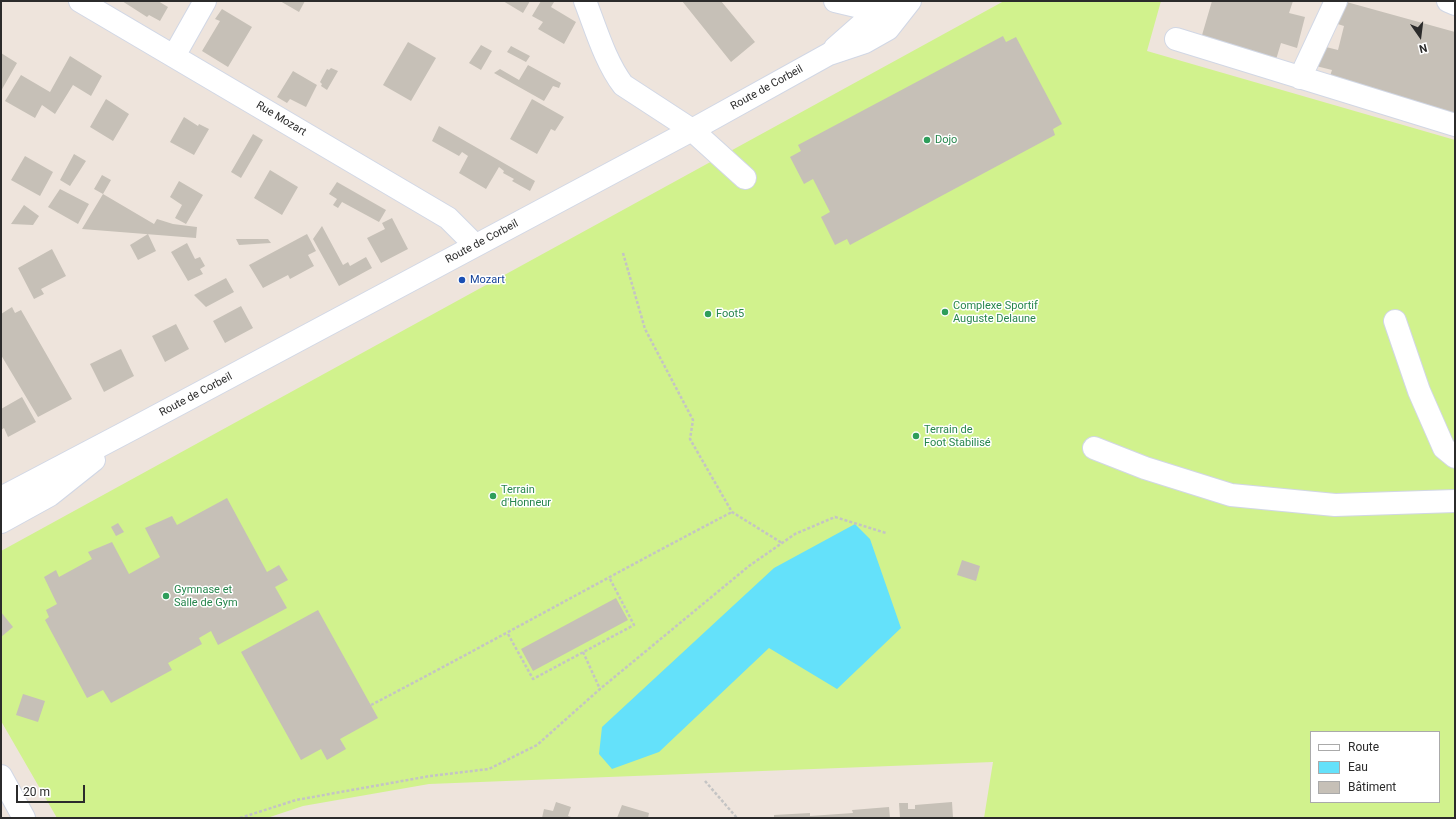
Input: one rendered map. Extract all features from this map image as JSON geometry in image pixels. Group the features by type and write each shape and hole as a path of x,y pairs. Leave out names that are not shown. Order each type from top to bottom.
{"street":[{"name":"Rue Mozart","path":"80,1 448,218 475,245"},
{"path":"174,56 205,1"},
{"path":"585,1 606,54 616,76 623,85 692,130 745,178"},
{"path":"835,1 881,6"},
{"name":"Route de Corbeil","path":"1,498 692,130 829,54 865,42 888,29 910,1"},
{"path":"1300,78 1336,1"},
{"path":"1448,1 1455,4"},
{"name":"Route de Corbeil","path":"829,54 881,6"},
{"path":"1176,39 1455,125"},
{"path":"1395,322 1419,391 1444,448 1455,457"},
{"name":"Route de Corbeil","path":"1,522 50,495 134,428"},
{"path":"1094,448 1145,468 1231,495 1335,505 1455,501"},
{"path":"1,776 24,818"}],"path":[{"path":"623,253 645,328 693,420 690,439 732,512 782,543"},
{"path":"371,705 508,634 609,577 732,512"},
{"path":"240,818 296,800 430,776 489,769 537,745 600,689 749,566 795,534 835,517 886,534"},
{"path":"508,634 532,678 634,624 609,577"},
{"path":"583,652 600,689"},
{"path":"705,781 737,818"}],"green space":[{"name":"Complexe Sportif Auguste Delaune","path":"1004,1 1161,1 1147,51 1455,140 1455,818 984,818 993,762 429,784 303,806 267,818 57,818 1,721 1,551"}],"water":[{"path":"855,524 870,539 901,628 837,689 769,648 659,752 612,769 599,754 602,727 774,568"}],"building":[{"path":"122,1 158,1 168,7 160,21 149,15 147,17"},
{"path":"280,1 305,1 299,12"},
{"path":"503,1 530,1 523,13"},
{"path":"541,1 554,2 551,7 576,22 564,44 538,29 543,22 532,16"},
{"path":"682,1 721,1 755,42 731,62"},
{"path":"1212,1 1293,1 1289,13 1305,17 1297,48 1281,43 1275,63 1200,42"},
{"path":"1343,1 1455,32 1455,114 1329,79 1332,70 1316,66 1326,47 1338,50 1344,26 1331,22"},
{"path":"222,9 252,27 228,67 202,51 220,21 215,19"},
{"name":"Dojo","path":"1003,36 1006,42 1016,37 1062,124 1053,129 1055,135 850,245 847,239 835,245 821,217 830,212 813,179 804,184 790,157 801,151 798,145"},
{"path":"408,42 436,58 411,101 383,85"},
{"path":"481,45 492,51 481,70 469,63"},
{"path":"511,46 530,56 526,62 507,52"},
{"path":"1,53 17,63 1,91"},
{"path":"70,56 102,76 91,96 73,85 55,114 42,105 35,118 5,101 21,75 50,92"},
{"path":"528,65 561,83 559,88 553,86 544,101 494,73 500,69 519,80"},
{"path":"331,68 338,71 327,90 321,86 322,84 320,82 327,69 329,70"},
{"path":"293,71 317,85 306,107 290,99 287,103 277,97"},
{"path":"106,99 129,114 113,141 90,127"},
{"path":"532,99 564,117 555,131 551,129 537,154 510,139"},
{"path":"184,117 198,126 199,124 209,129 194,155 170,142"},
{"path":"439,126 535,181 530,191 512,181 514,179 503,173 504,171 499,167 486,189 459,173 468,156 462,152 459,156 432,141"},
{"path":"253,134 263,140 241,178 231,172"},
{"path":"74,154 86,161 70,186 60,180"},
{"path":"25,156 53,172 40,196 11,180"},
{"path":"270,170 298,187 282,215 254,198"},
{"path":"102,175 111,180 103,194 94,189"},
{"path":"179,181 203,195 186,224 175,218 182,205 170,197"},
{"path":"337,182 386,210 379,222 342,202 338,208 333,205 337,199 329,194"},
{"path":"60,189 89,204 78,224 48,207"},
{"path":"103,194 154,224 157,219 173,224 197,227 196,238 82,229"},
{"path":"24,205 39,216 33,225 11,224"},
{"path":"392,218 408,249 381,263 367,238 385,229 382,223"},
{"path":"322,226 343,265 348,262 350,266 366,257 372,268 339,286 313,239"},
{"path":"148,234 156,251 138,260 130,245"},
{"path":"307,234 316,251 308,255 314,266 290,279 288,275 263,288 249,265"},
{"path":"236,239 268,239 271,243 239,245"},
{"path":"187,243 195,259 200,257 205,266 200,269 203,274 188,281 171,252"},
{"path":"52,249 66,276 41,289 44,294 34,299 18,268"},
{"path":"226,278 234,292 206,307 194,295"},
{"path":"241,306 253,328 225,343 213,321"},
{"path":"12,307 15,313 21,310 72,399 38,417 1,355 1,314"},
{"path":"176,324 189,349 165,362 152,336"},
{"path":"121,349 134,376 104,392 90,364"},
{"path":"22,397 36,422 8,437 4,428 1,430 1,409"},
{"name":"Gymnase et Salle de Gym","path":"227,498 267,572 279,565 288,580 275,587 287,608 218,645 211,631 199,638 202,644 168,663 172,670 111,703 103,690 87,698 45,620 49,617 46,610 57,604 44,577 56,570 59,577 92,559 88,552 112,542 129,574 160,557 145,528 172,516 177,525"},
{"path":"118,523 124,532 116,536 111,527"},
{"path":"962,560 980,566 976,581 957,575"},
{"path":"616,598 628,620 533,671 521,649"},
{"path":"318,610 378,718 340,739 346,749 327,760 321,749 301,760 241,652"},
{"path":"1,612 13,627 1,637"},
{"path":"23,694 45,701 38,722 16,715"},
{"path":"556,802 571,807 568,816 574,818 542,818 544,809 553,811"},
{"path":"952,802 953,818 900,818 899,803 908,803 908,809 915,809 915,805"},
{"path":"622,805 649,813 648,818 617,818"},
{"path":"889,807 890,818 774,818 774,815 810,813 810,816 853,813 852,810"}],"place":[{"name":"Dojo","path":"927,140"},
{"name":"Mozart","path":"462,280"},
{"name":"Complexe Sportif Auguste Delaune","path":"945,312"},
{"name":"Foot5","path":"708,314"},
{"name":"Terrain de Foot Stabilisé","path":"916,436"},
{"name":"Terrain d'Honneur","path":"493,496"},
{"name":"Gymnase et Salle de Gym","path":"166,596"}]}
